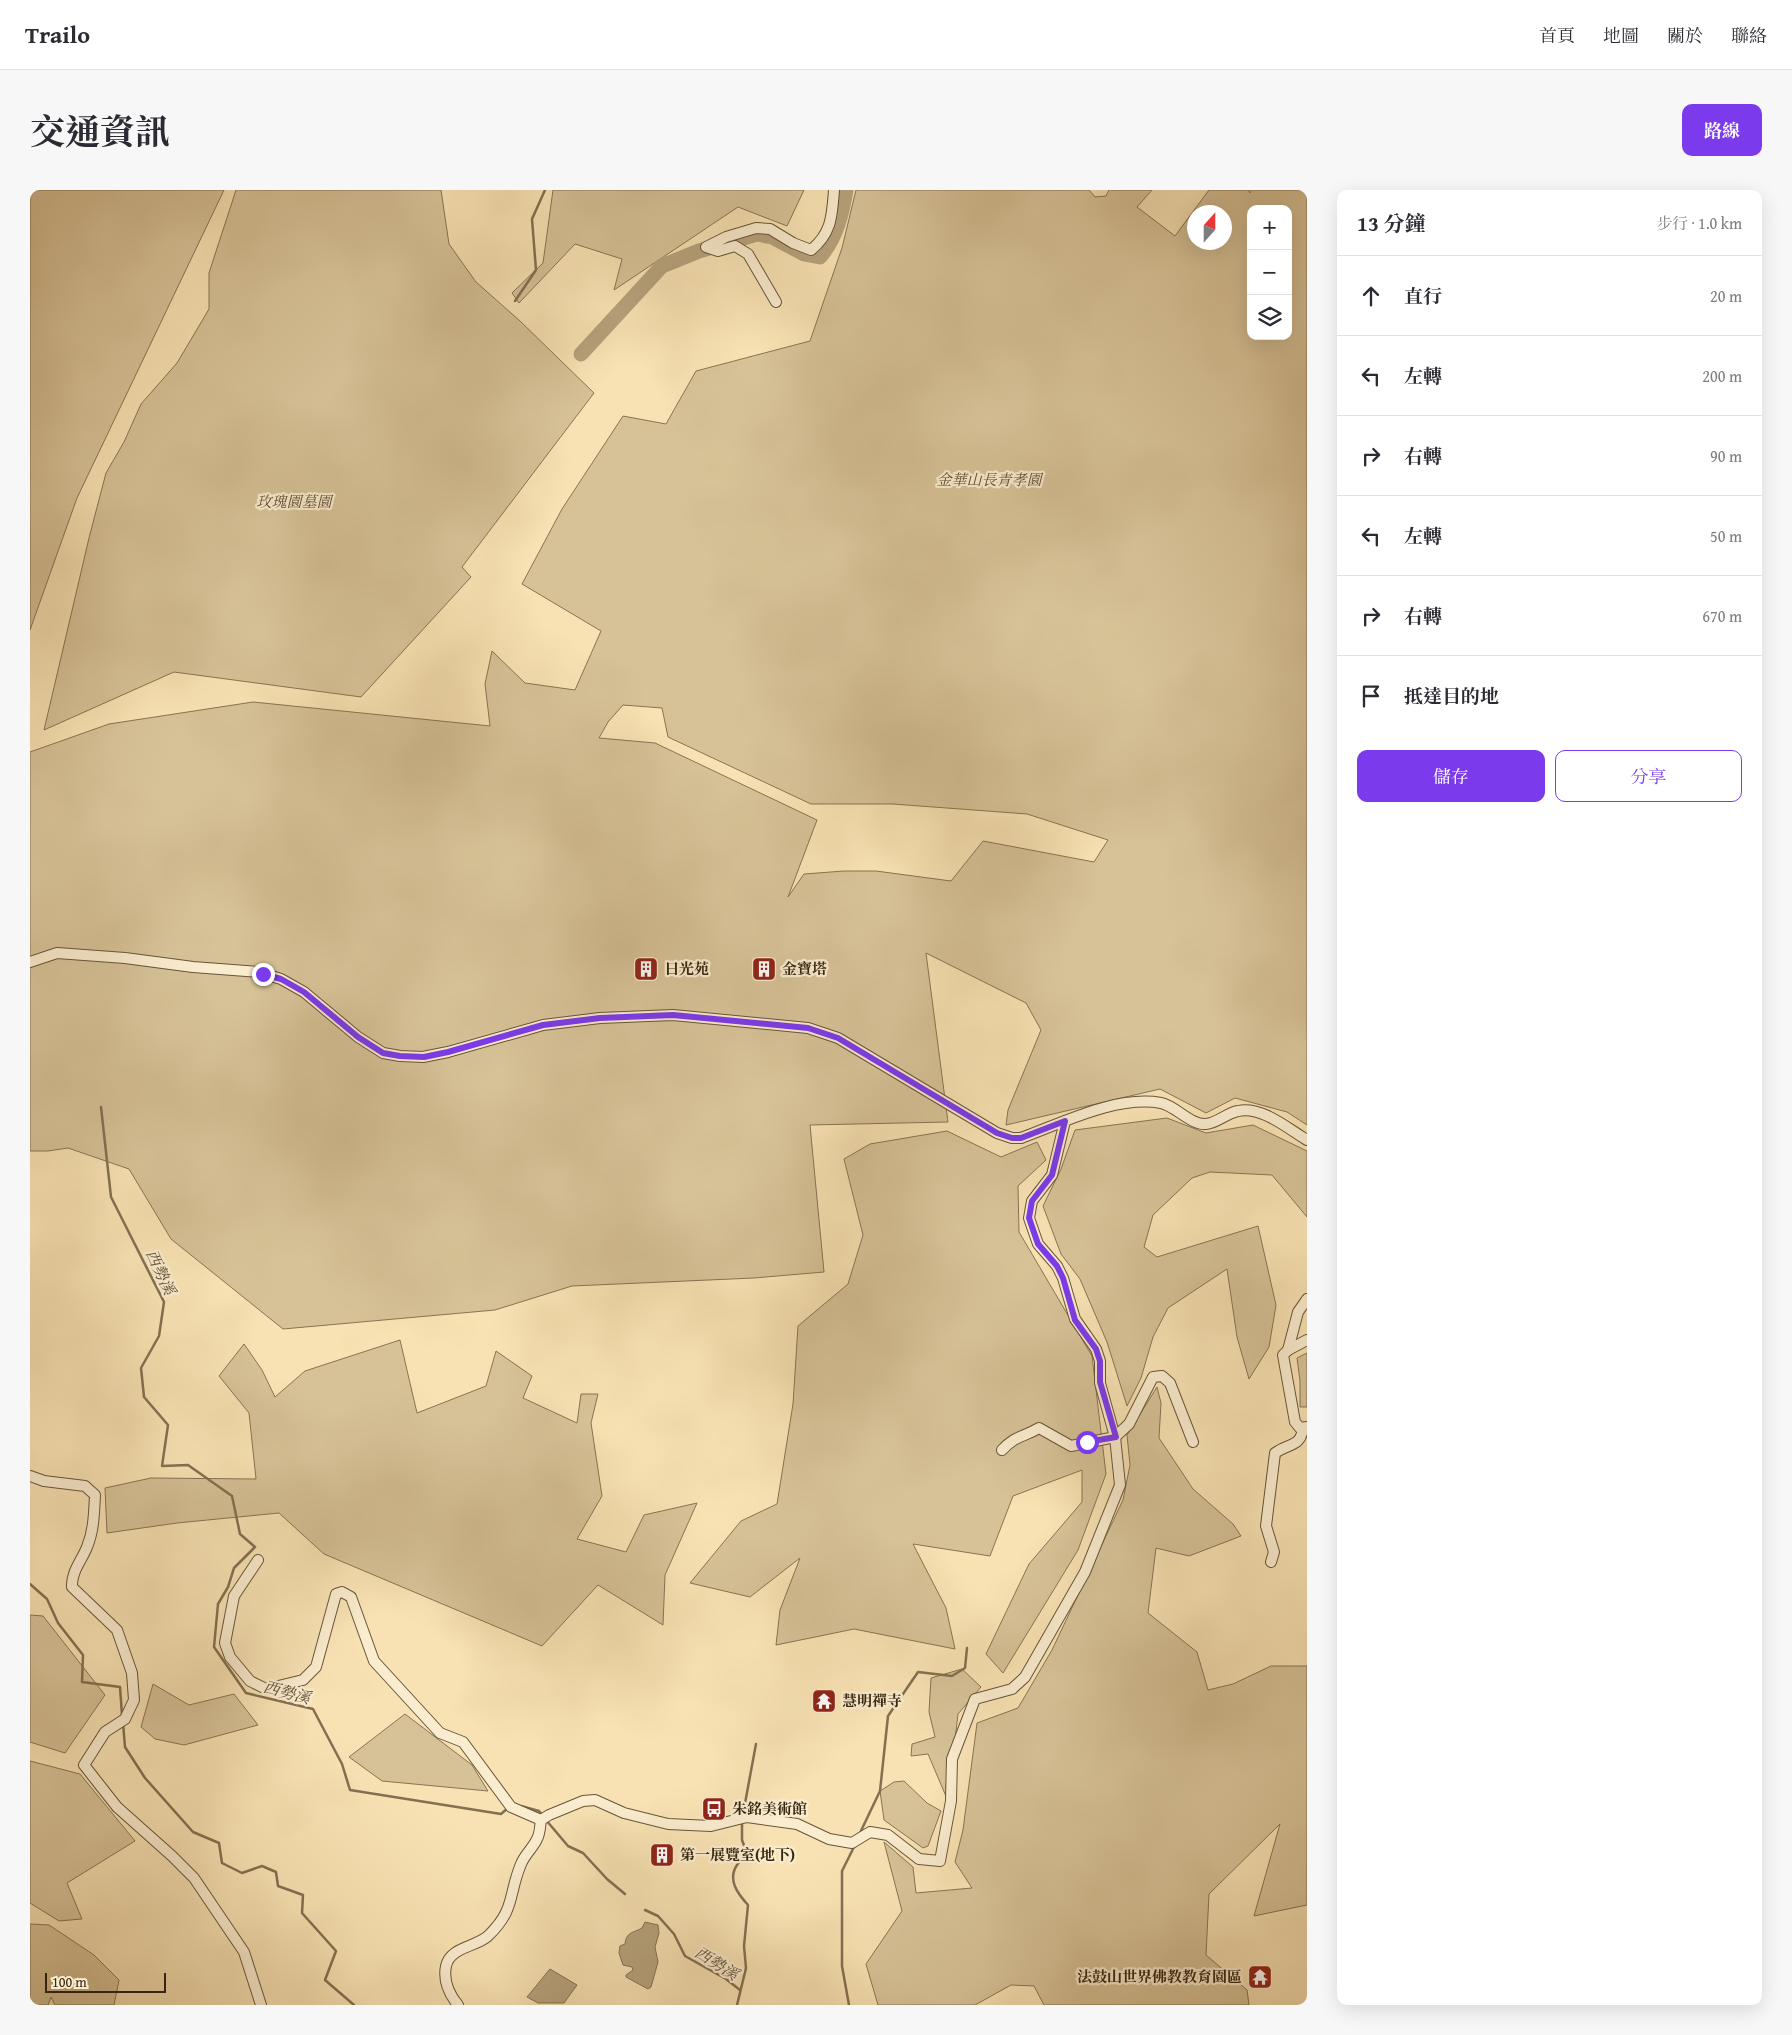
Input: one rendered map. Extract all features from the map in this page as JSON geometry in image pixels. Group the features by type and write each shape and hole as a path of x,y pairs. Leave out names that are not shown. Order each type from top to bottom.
{"street":[{"path":"776,302 748,254 735,246 718,251 706,247 726,237 756,228 770,229 793,243 812,250 827,234 832,214 834,190"},
{"path":"30,962 57,953 258,972 281,979 304,992 358,1037 383,1053 400,1056 424,1057 543,1025 600,1018 673,1015 808,1028 838,1038 989,1128 1012,1138 1021,1138 1113,1105 1144,1101 1163,1104 1198,1122 1207,1124 1237,1111 1264,1114 1307,1140"},
{"path":"258,1560 234,1596 225,1643 230,1657 250,1681 266,1689 303,1680 316,1667 336,1594 342,1592 351,1597 374,1661 440,1733 463,1742 511,1808 541,1820 574,1804 595,1800 624,1813 668,1824 711,1826 747,1817 797,1824 829,1839 852,1842 870,1832 888,1835 919,1860 940,1861 951,1801 952,1759 975,1699 1012,1689 1025,1677 1086,1572 1120,1485 1116,1437 1100,1382 1100,1361 1096,1349 1075,1320 1063,1278 1057,1266 1038,1244 1029,1218 1032,1201 1052,1175 1065,1121"},
{"path":"1288,1350 1298,1312 1307,1299"},
{"path":"1271,1562 1274,1552 1266,1526 1276,1453 1297,1443 1302,1437 1305,1427 1300,1428 1294,1422 1283,1355 1288,1350 1307,1340"},
{"path":"1002,1450 1012,1439 1028,1435 1039,1428 1071,1446 1116,1437 1128,1424 1153,1377 1162,1376 1170,1383 1193,1442"},
{"path":"30,1476 44,1481 85,1486 95,1495 94,1525 87,1547 71,1578 72,1587 117,1630 132,1673 134,1700 125,1719 105,1732 84,1765 117,1807 194,1878 244,1952 261,2005"},
{"path":"458,2005 447,1990 446,1967 450,1958 456,1952 486,1938 500,1924 509,1908 519,1868 525,1855 538,1838 541,1820"}],"green space":[{"path":"30,190 224,190 77,498 30,630"},
{"name":"玫瑰園墓園","path":"236,190 441,190 449,244 476,282 520,321 594,393 462,567 471,577 361,697 174,672 44,730 106,473 124,442 141,404 177,363 209,309 209,273"},
{"path":"553,190 804,190 787,226 738,207 614,290 622,259 575,244 519,303 512,293 543,263"},
{"name":"金華山長青孝園","path":"856,190 1089,190 1095,197 1106,196 1109,190 1152,190 1137,207 1175,236 1187,220 1187,250 1232,250 1232,205 1198,205 1209,190 1248,190 1250,193 1250,190 1307,190 1307,1125 1287,1112 1235,1098 1206,1113 1160,1089 1006,1125 1008,1110 1041,1030 1026,1003 926,953 948,1122 810,1125 824,1272 754,1278 572,1286 495,1310 283,1329 171,1239 129,1169 68,1148 30,1151 30,752 109,724 253,702 490,726 485,684 492,651 525,683 575,690 601,631 522,584 562,509 623,416 666,424 696,371 810,341 842,248","holes":["623,705 662,708 668,737 811,804 893,804 1027,814 1108,840 1094,862 983,841 951,881 876,871 804,874 788,897 817,820 655,743 599,738 608,722"]},
{"path":"1167,1118 1206,1133 1253,1125 1307,1151 1307,1217 1272,1175 1210,1172 1192,1178 1153,1215 1144,1247 1157,1257 1258,1226 1276,1305 1269,1347 1249,1379 1237,1337 1227,1269 1168,1308 1153,1337 1141,1378 1127,1406 1107,1342 1080,1279 1061,1254 1043,1206 1061,1169 1075,1130"},
{"path":"947,1131 1001,1157 1037,1142 1046,1160 1018,1186 1019,1232 1092,1356 1106,1474 1078,1550 1003,1673 986,1654 1029,1564 1082,1502 1082,1470 1013,1496 990,1556 913,1544 946,1608 955,1649 854,1629 776,1645 780,1610 800,1558 750,1597 690,1583 741,1521 777,1504 793,1404 798,1326 848,1284 863,1235 844,1159 870,1144"},
{"path":"400,1340 417,1413 486,1386 496,1351 532,1376 523,1398 577,1423 581,1394 598,1394 591,1423 602,1496 577,1539 626,1552 644,1515 697,1503 665,1575 663,1625 598,1585 542,1646 324,1554 279,1513 177,1523 107,1533 105,1488 151,1478 256,1479 249,1413 219,1376 244,1344 262,1370 275,1397 305,1371"},
{"path":"1307,1353 1307,1407 1300,1407 1300,1381 1297,1358"},
{"path":"1157,1387 1161,1403 1159,1438 1193,1489 1233,1524 1241,1536 1189,1556 1156,1548 1148,1613 1197,1652 1208,1690 1233,1684 1271,1666 1307,1666 1307,1905 1254,1916 1280,1824 1209,1894 1206,1955 1247,1990 1249,2005 1044,2005 1034,1986 1011,1985 975,2005 878,2005 866,1964 902,1911 884,1842 913,1867 916,1893 972,1888 955,1862 963,1830 977,1723 1018,1708 1052,1650 1123,1500 1130,1465 1127,1435"},
{"path":"30,1615 43,1616 105,1695 65,1753 30,1742"},
{"path":"962,1669 981,1687 958,1714 948,1801 928,1754 911,1756 912,1744 935,1737 929,1712 931,1678"},
{"path":"153,1684 189,1705 234,1694 258,1725 184,1745 155,1739 141,1727"},
{"path":"405,1714 472,1765 488,1791 382,1781 349,1757"},
{"path":"30,1761 80,1774 135,1841 67,1883 82,1919 59,1921 30,1903"},
{"path":"904,1781 927,1803 941,1811 928,1846 923,1848 884,1820 880,1791 894,1782"},
{"path":"30,1924 49,1925 94,1955 119,1980 114,2005 55,2005 51,1997 48,2005 30,2005"}],"shaded area":[{"path":"645,1922 658,1925 659,1933 655,1947 658,1962 651,1987 648,1989 626,1977 633,1970 632,1967 623,1965 619,1953 620,1946 625,1944 628,1935 642,1928"},
{"path":"550,1969 577,1985 564,2003 538,2003 527,1997"}],"waterway":[{"path":"515,301 536,270 532,219 545,190"},
{"path":"581,354 662,266 699,251 757,234 772,237 804,254 820,257 826,250 838,226 846,190"},
{"name":"西勢溪","path":"101,1107 111,1197 164,1302 159,1336 141,1368 144,1397 168,1425 162,1466 188,1465 232,1496 240,1534 255,1547 234,1568 228,1587 218,1604 214,1647 246,1693 313,1709 342,1764 350,1790 501,1814 508,1808"},
{"path":"30,1584 47,1599 58,1623 83,1655 82,1682 120,1687 122,1715"},
{"path":"859,1835 880,1791 888,1716 918,1672 952,1676 965,1668 967,1648"},
{"path":"123,1723 125,1747 145,1778 193,1832 219,1843 222,1863 242,1873 262,1866 276,1872 278,1886 303,1895 302,1913 336,1951 325,1980 354,2005"},
{"path":"743,1814 756,1744"},
{"name":"西勢溪","path":"521,1806 539,1811 543,1816"},
{"name":"西勢溪","path":"546,1820 568,1846 583,1853 607,1879 625,1894"},
{"path":"737,2005 746,1968 744,1946 748,1905 737,1891 733,1881 734,1871 746,1851 742,1840 742,1822"},
{"path":"849,2005 842,1966 842,1871 854,1847"},
{"name":"西勢溪","path":"645,1910 658,1916 674,1934 685,1956 726,1979 740,1990"}],"place":[{"name":"日光苑","path":"646,969"},
{"name":"金寶塔","path":"764,969"},
{"name":"慧明禪寺","path":"824,1701"},
{"name":"朱銘美術館","path":"714,1809"},
{"name":"第一展覽室(地下)","path":"662,1855"},
{"name":"法鼓山世界佛教教育園區","path":"1260,1977"}],"route":[{"path":"263,974 281,979 304,992 358,1037 383,1053 424,1057 543,1025 600,1018 673,1015 756,1022 808,1028 838,1038 997,1133 1012,1138 1021,1138 1065,1121 1052,1175 1032,1201 1029,1218 1038,1244 1057,1266 1063,1278 1075,1320 1096,1349 1100,1361 1100,1382 1116,1437 1087,1442"}]}
